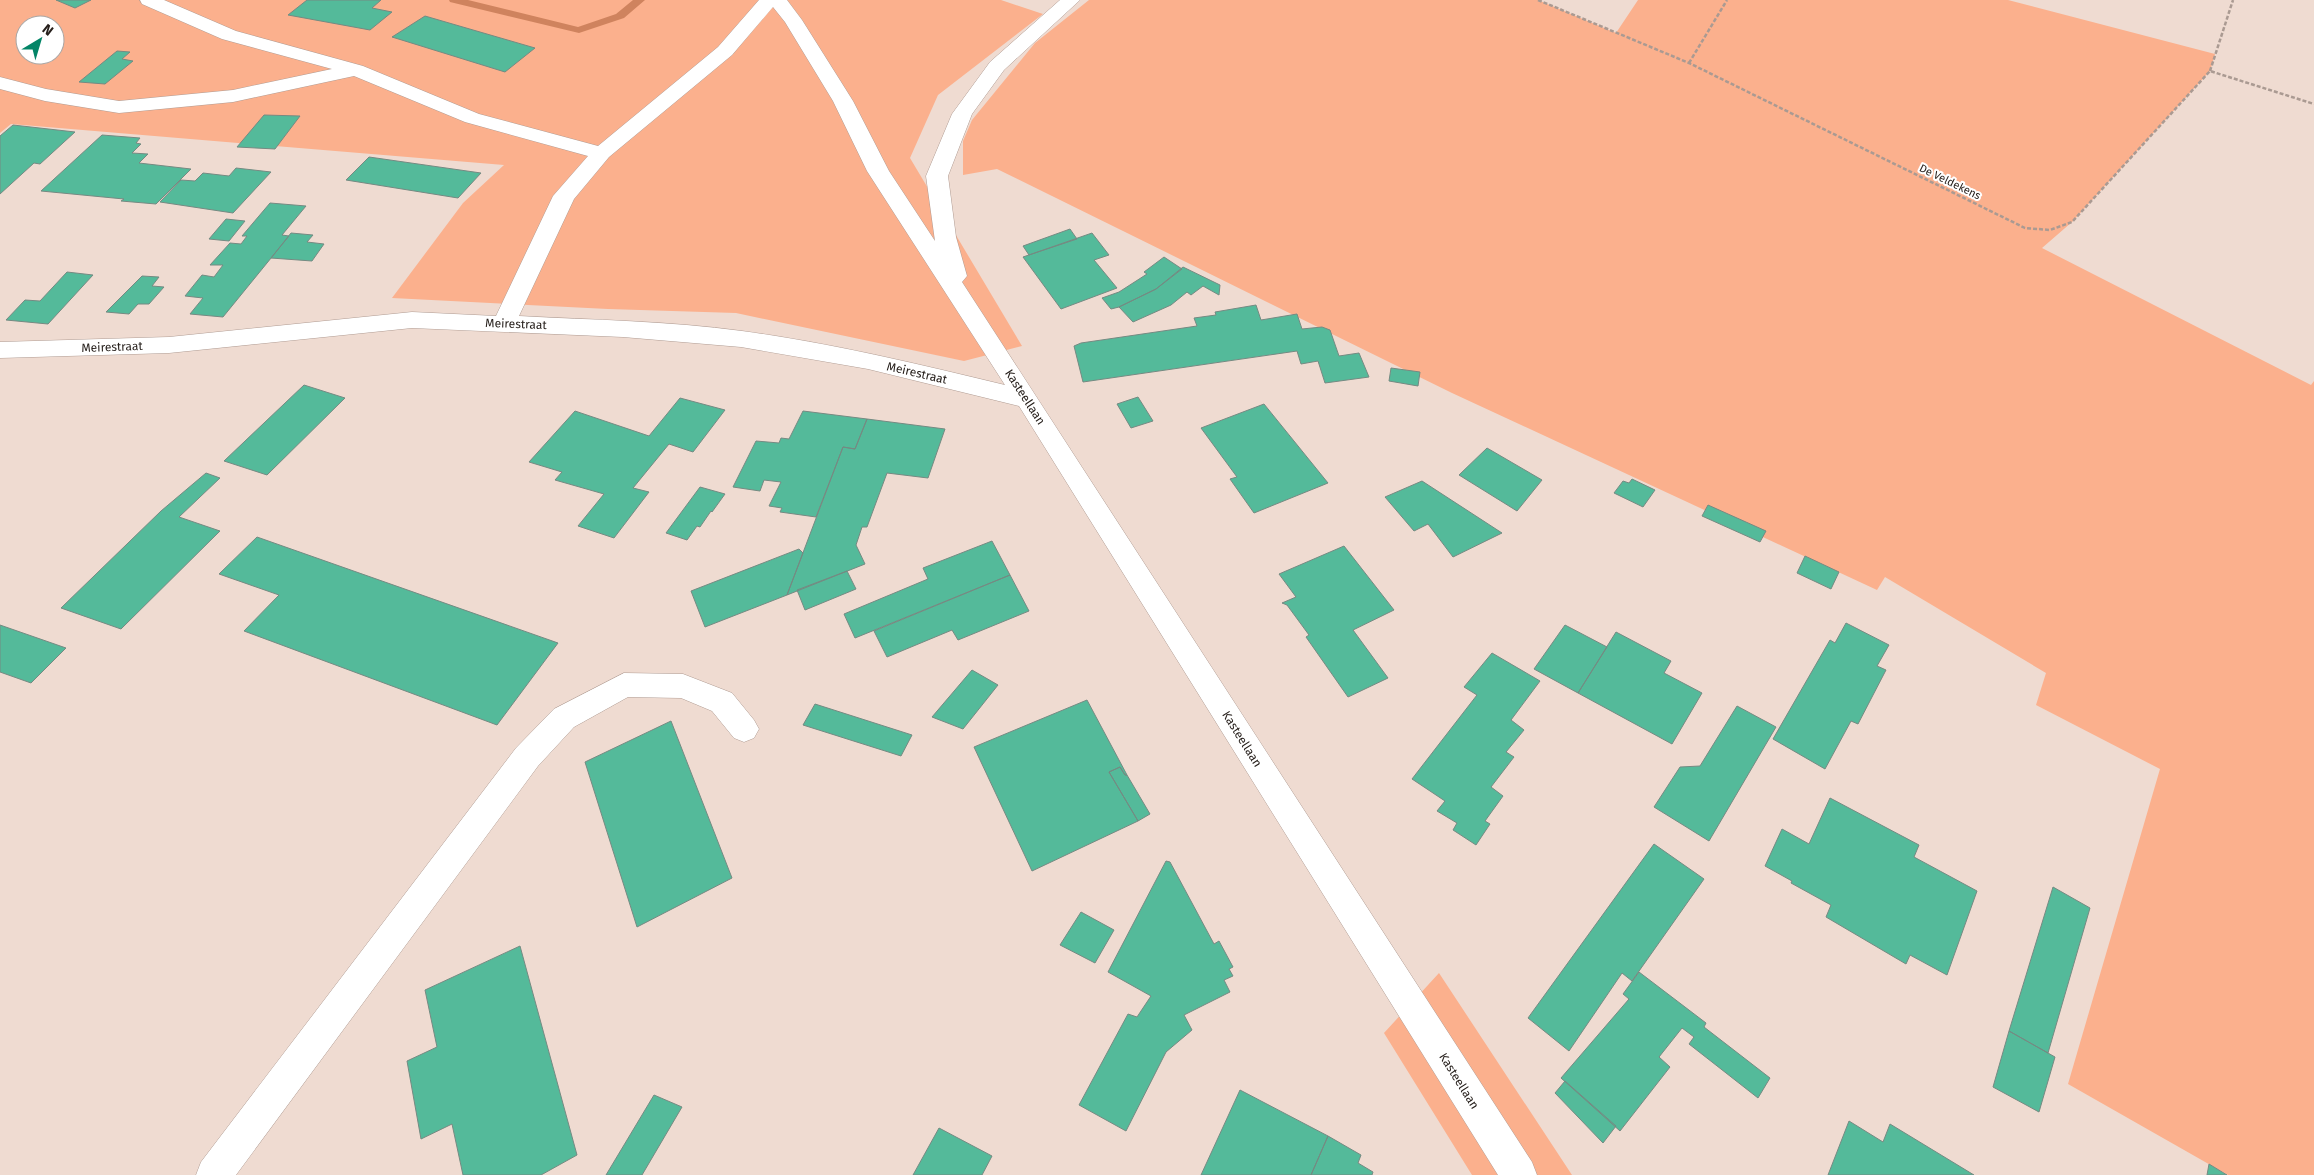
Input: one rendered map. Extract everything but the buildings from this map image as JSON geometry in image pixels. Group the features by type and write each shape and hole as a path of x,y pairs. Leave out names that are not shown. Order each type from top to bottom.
{"street":[{"path":"149,0 229,34 356,70 472,118 602,153"},
{"path":"504,324 564,196 602,153 725,52 769,0"},
{"name":"Kasteellaan","path":"777,0 793,20 843,101 878,171 1027,399 1520,1175"},
{"path":"1040,27 1042,0"},
{"name":"Kasteellaan","path":"964,304 945,237 938,176 962,114 997,66 1071,0"},
{"path":"0,83 45,95 119,107 233,96 356,70"},
{"name":"Meirestraat","path":"0,350 169,345 412,320 623,329 740,339 868,361 1027,399"},
{"path":"214,1175 527,757 564,718 624,685 683,686 722,702 744,729"}],"path":[{"name":"De Veldekens","path":"1538,0 1689,63 2025,228 2050,230 2072,222 2210,71"},
{"path":"1689,63 1727,0"},
{"path":"2233,0 2210,71 2314,104"}],"shaded area":[{"path":"0,0 1001,0 1043,14 938,95 910,158 1022,346 964,361 736,313 608,309 392,298 463,203 504,165 11,124 0,133"},
{"path":"1089,0 1538,0 1616,33 1638,0 2008,0 2215,54 2210,71 2072,222 2042,248 2311,385 2314,381 2314,1175 2228,1175 2068,1084 2160,769 2036,705 2046,673 1885,577 1877,590 1452,393 997,169 963,175 963,141 972,120 1035,43"},
{"path":"1439,973 1572,1175 1472,1175 1384,1033"}],"waterway":[{"path":"454,0 579,30 620,16 640,0"}]}
